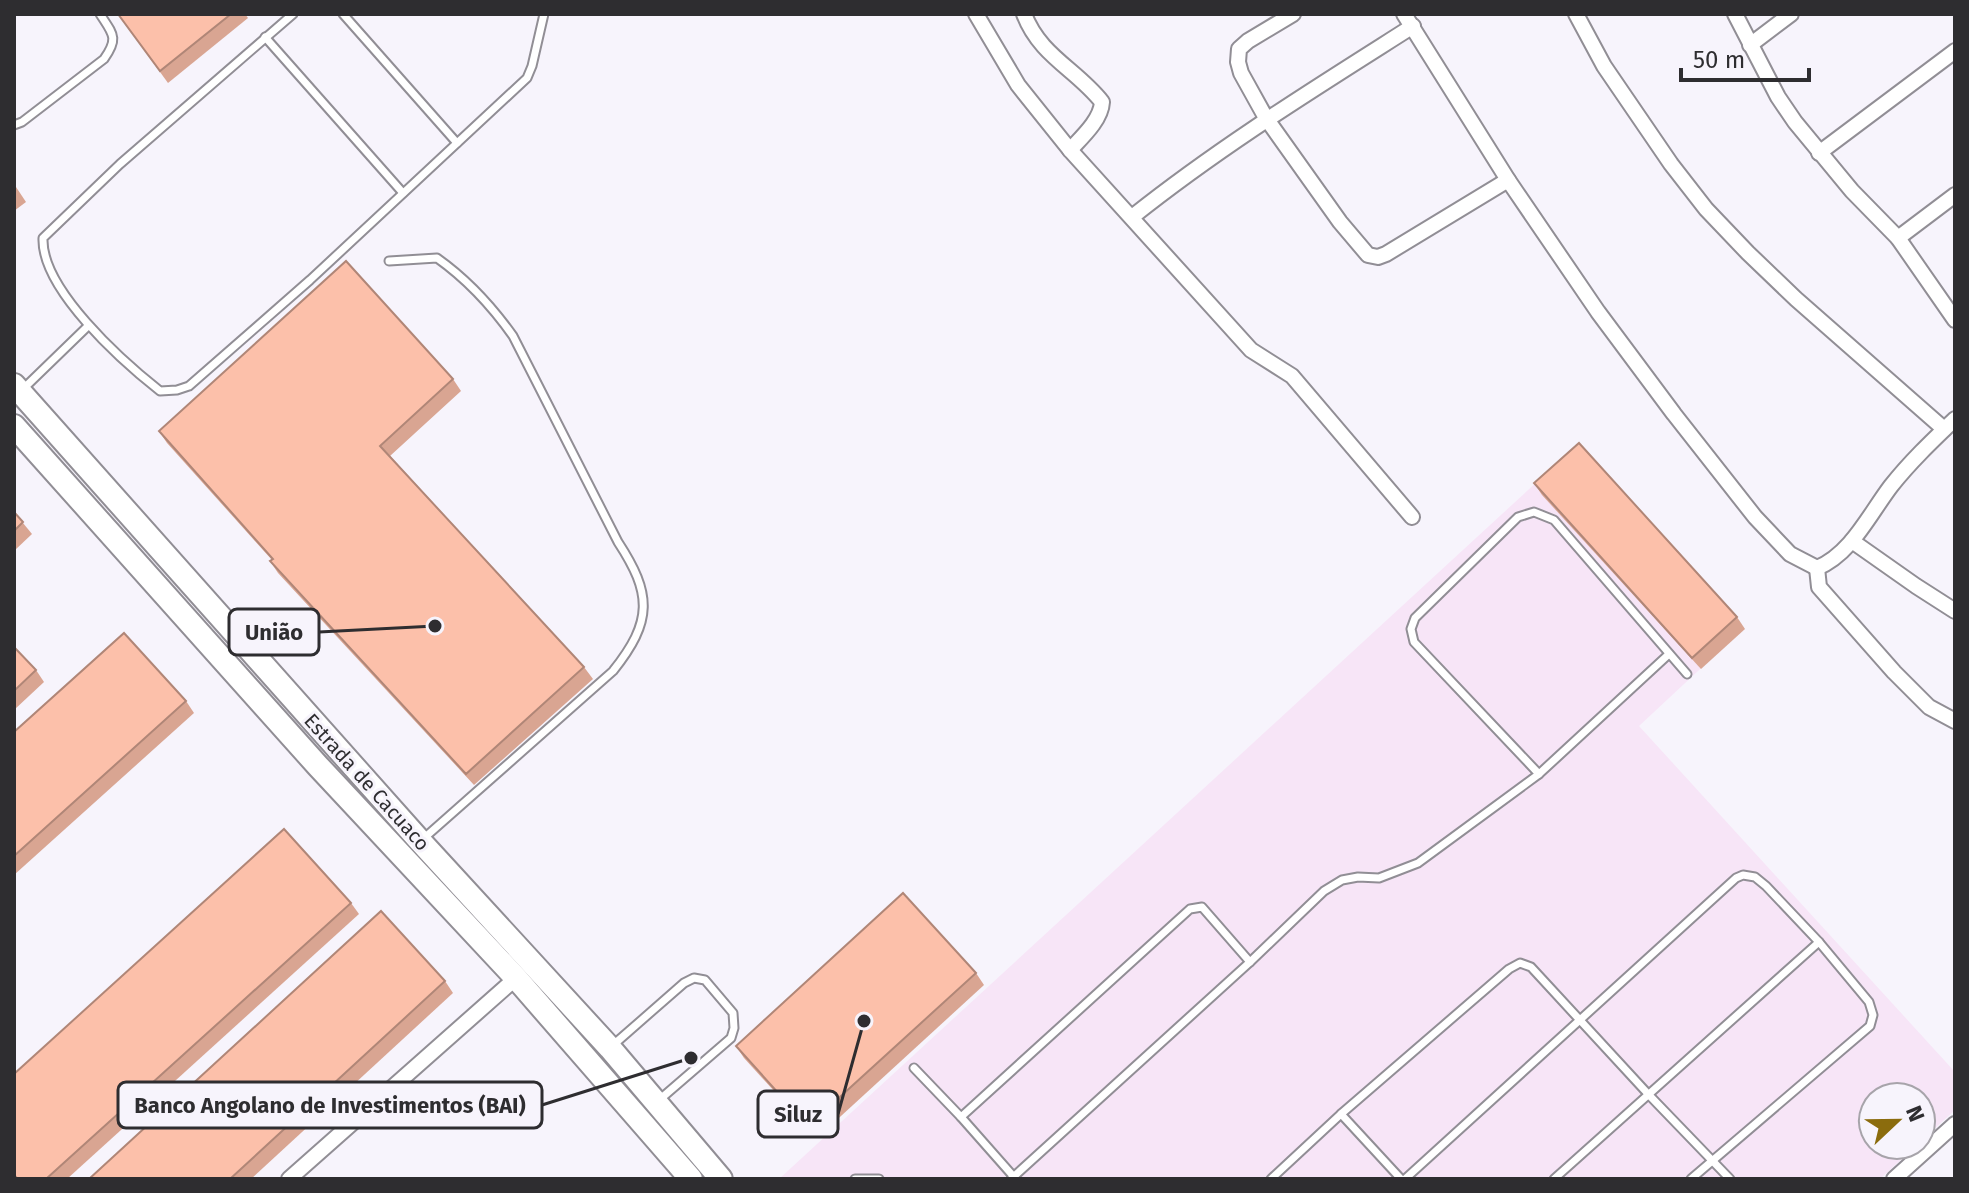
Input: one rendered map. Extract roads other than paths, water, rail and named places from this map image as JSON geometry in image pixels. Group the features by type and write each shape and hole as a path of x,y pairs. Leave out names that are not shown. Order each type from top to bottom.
{"main road":[{"name":"Estrada de Cacuaco","path":"17,388 420,841 610,1048 721,1179"},
{"name":"Estrada de Cacuaco","path":"15,429 318,766 516,978 691,1179"}],"street":[{"path":"976,14 1018,85 1070,150 1251,350 1292,376 1412,517"},
{"path":"1024,14 1034,35 1048,53 1102,102 1098,117 1070,150"},
{"path":"1293,14 1239,49 1241,73 1266,118 1340,222 1368,255 1378,257 1386,254 1508,180"},
{"path":"1576,14 1604,66 1706,209 1796,299 1950,424 1914,458 1852,541 1831,562 1817,568"},
{"path":"1735,14 1778,97 1819,153 1898,238 1955,320"},
{"path":"1750,45 1791,14"},
{"path":"1132,217 1192,170 1408,20 1508,180 1607,324 1674,414 1755,517 1790,554 1817,568"},
{"path":"1819,153 1955,51"},
{"path":"1898,238 1955,195"},
{"path":"1852,541 1955,611"},
{"path":"1817,568 1819,587 1894,672 1929,707 1955,721"},
{"path":"289,1179 516,978"},
{"path":"1894,1179 1955,1124"}],"lane":[{"path":"14,125 104,59 113,47 112,32 100,14"},
{"path":"293,14 120,164 43,238 42,248 64,295 88,326 160,391 189,386 310,280 527,78 544,14"},
{"path":"343,14 457,143"},
{"path":"265,37 403,193"},
{"path":"389,261 437,258 471,284 495,312 513,336 618,542 632,563 643,596 640,627 613,671 420,841"},
{"path":"17,388 88,326"},
{"path":"1539,774 1414,642 1411,629 1415,618 1518,517 1534,512 1554,520 1687,674"},
{"path":"914,1068 961,1117 1012,1178 1324,891 1342,880 1379,878 1418,863 1539,774 1669,654"},
{"path":"1341,1114 1403,1179 1736,878 1743,875 1755,877 1819,942 1869,1002 1873,1015 1870,1026 1691,1179"},
{"path":"961,1117 1190,909 1202,907 1250,962"},
{"path":"1554,1179 1819,942"},
{"path":"1271,1179 1341,1114 1509,969 1520,963 1531,967 1730,1179"},
{"path":"610,1048 684,983 694,978 705,980 733,1013 731,1038 656,1102"},
{"path":"855,1179 879,1179"}],"place":[{"name":"União","path":"435,626"},
{"name":"Siluz","path":"864,1021"},
{"name":"Banco Angolano de Investimentos (BAI)","path":"691,1058"}]}
